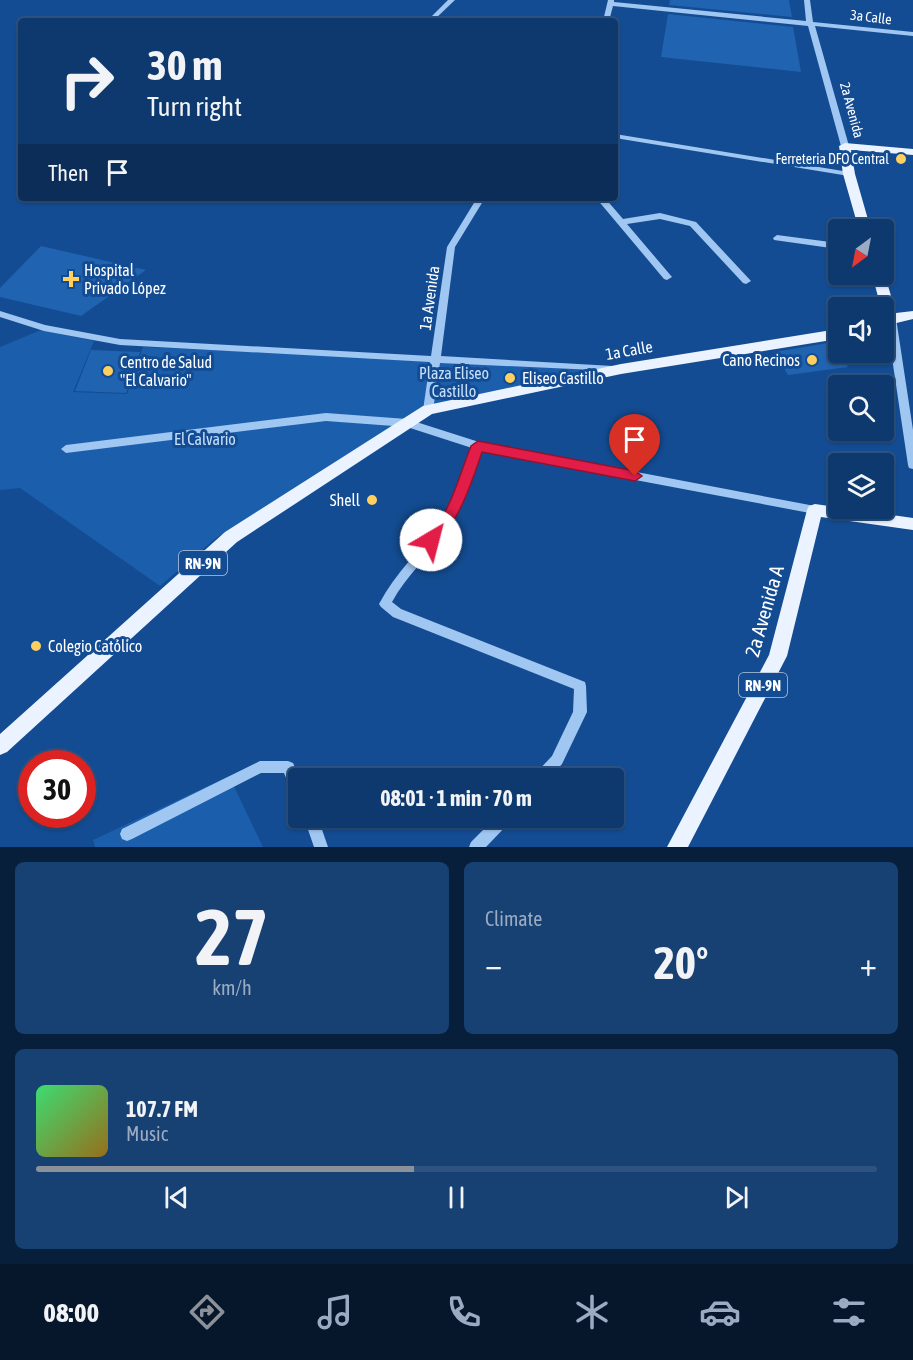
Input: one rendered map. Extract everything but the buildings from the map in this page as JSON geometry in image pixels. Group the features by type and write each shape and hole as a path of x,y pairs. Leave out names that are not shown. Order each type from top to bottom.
{"main road":[{"path":"845,146 913,152"},
{"name":"2a Avenida","path":"845,146 849,174 862,219"},
{"path":"894,319 913,315"},
{"name":"1a Calle","path":"428,410 621,369 828,336"},
{"name":"RN-9N","path":"0,746 231,537 428,410"},
{"path":"815,510 913,524"},
{"name":"2a Avenida A","path":"677,847 778,656 815,510"}],"street":[{"path":"433,18 452,0"},
{"name":"2a Avenida","path":"807,0 810,22 845,146"},
{"path":"607,18 611,2"},
{"name":"3a Calle","path":"611,2 913,34"},
{"path":"618,136 849,174"},
{"name":"1a Avenida","path":"428,410 451,247 480,201"},
{"path":"603,201 667,277"},
{"path":"621,222 660,216 693,224 746,281"},
{"path":"777,238 828,245"},
{"path":"0,314 44,328 120,342 621,369"},
{"path":"894,359 913,465"},
{"path":"66,449 326,417 407,423 478,446 815,510"},
{"path":"478,446 458,499 443,527 393,588 385,604 397,613 580,686 580,712 557,760 549,768"},
{"path":"127,834 261,767 288,768"},
{"path":"314,828 321,847"},
{"path":"476,847 494,828"}],"green space":[{"name":"El Calvario","path":"41,330 94,341 73,392 127,394 143,347 435,360 427,409 216,538 160,586 20,488 0,490 0,347"},
{"name":"Plaza Eliseo Castillo","path":"436,360 615,370 434,408 430,404"},
{"path":"229,776 263,847 95,847 93,840"}],"place":[{"name":"Ferreteria DFO Central","path":"901,159"},
{"name":"Hospital Privado López","path":"71,279"},
{"name":"Cano Recinos","path":"812,360"},
{"name":"Centro de Salud \"El Calvario\"","path":"108,371"},
{"name":"Eliseo Castillo","path":"510,378"},
{"name":"Shell","path":"372,500"},
{"name":"Colegio Católico","path":"36,646"}],"route":[{"path":"431,540 443,527 458,499 478,446 635,476"}]}
